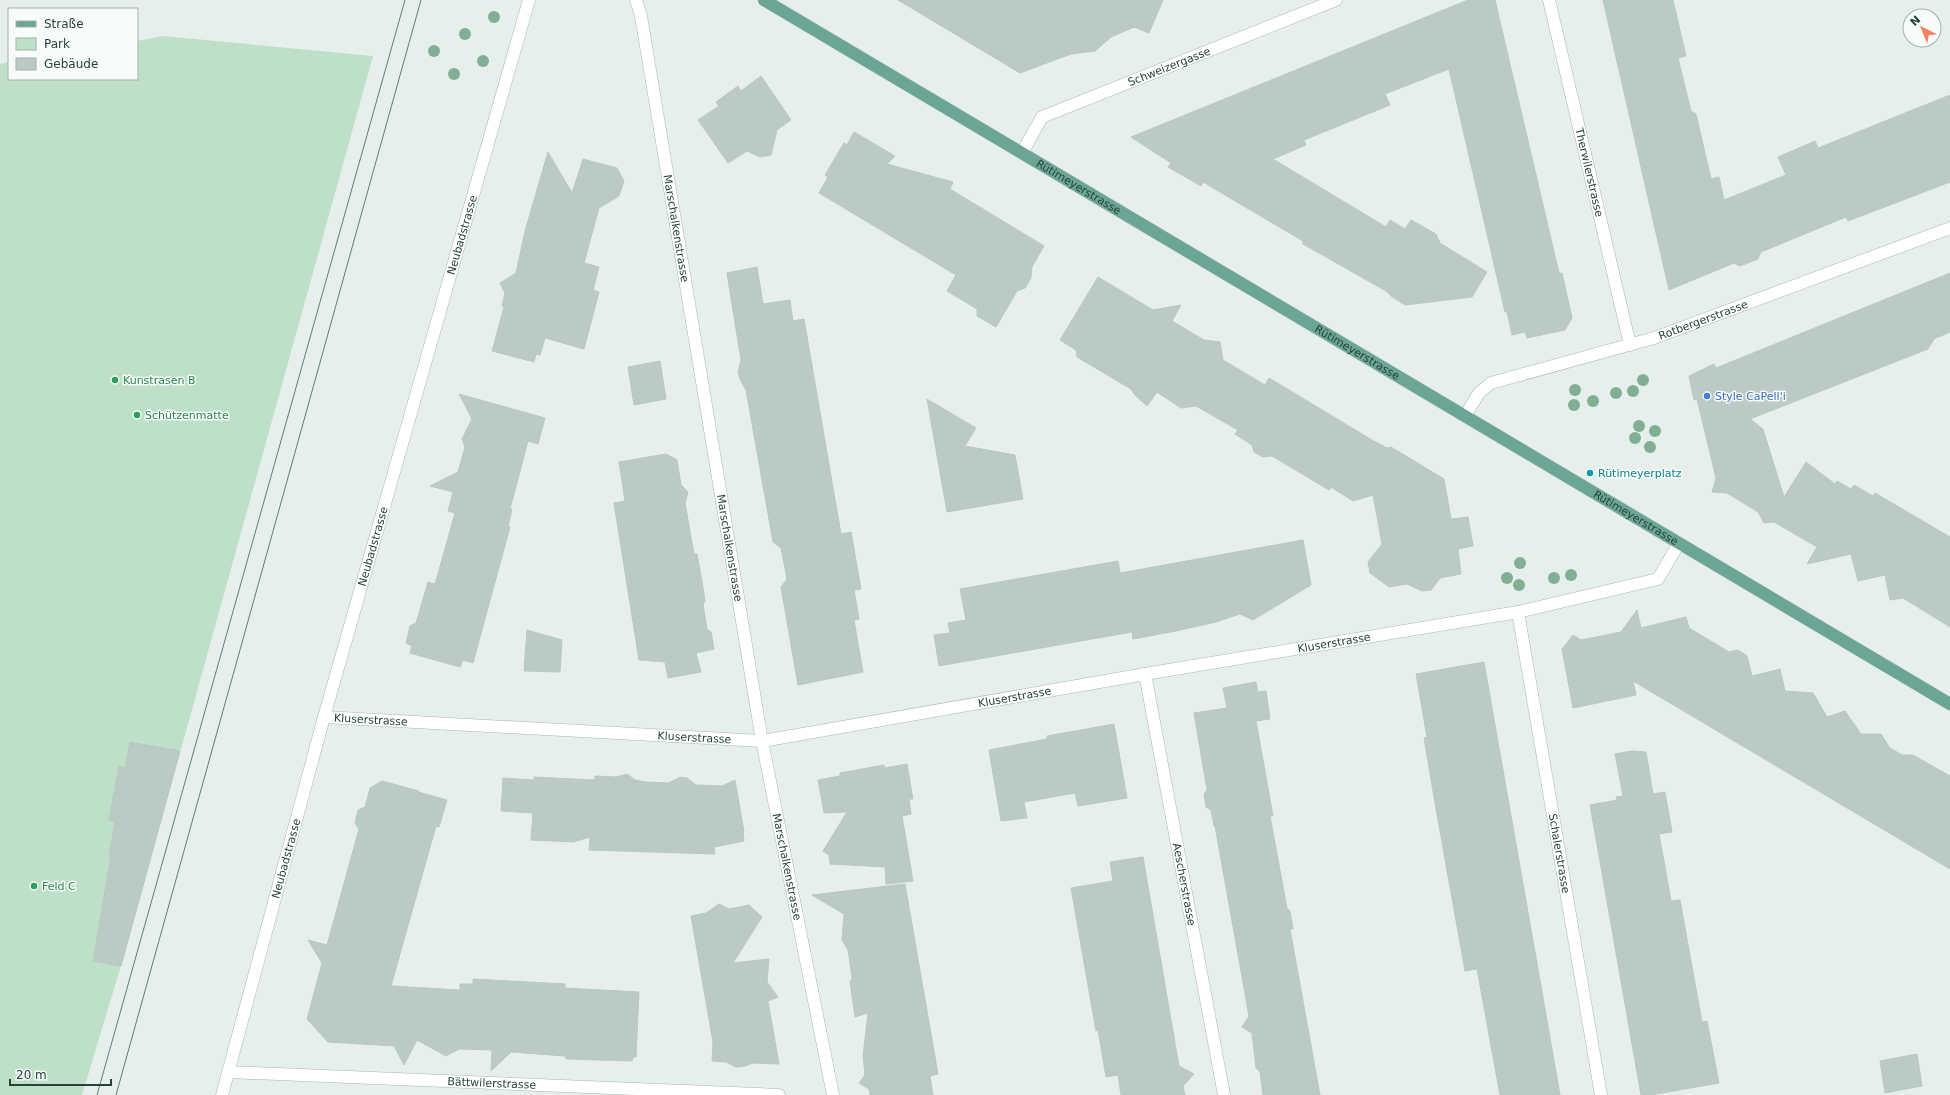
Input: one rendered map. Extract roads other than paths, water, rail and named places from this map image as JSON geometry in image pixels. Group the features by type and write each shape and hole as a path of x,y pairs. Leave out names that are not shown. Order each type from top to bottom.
{"main road":[{"name":"Rütimeyerstrasse","path":"764,0 1950,704"}],"street":[{"name":"Neubadstrasse","path":"222,1095 324,717 529,0"},
{"name":"Marschalkenstrasse","path":"636,0 641,16 762,741 833,1095"},
{"name":"Schweizergasse","path":"1022,153 1042,117 1336,0"},
{"name":"Therwilerstrasse","path":"1550,0 1630,345"},
{"name":"Rotbergerstrasse","path":"1465,416 1479,393 1491,383 1661,336 1950,228"},
{"name":"Kluserstrasse","path":"324,717 762,741 1145,674 1518,612 1658,578 1679,543"},
{"name":"Schalerstrasse","path":"1518,612 1601,1095"},
{"name":"Aescherstrasse","path":"1145,674 1224,1095"},
{"name":"Bättwilerstrasse","path":"229,1072 779,1095"}],"tram line":[{"path":"97,1095 405,0"},
{"path":"116,1095 421,0"}],"place":[{"name":"Kunstrasen B","path":"115,380"},
{"name":"Style CaPell'i","path":"1707,396"},
{"name":"Schützenmatte","path":"137,415"},
{"name":"Rütimeyerplatz","path":"1590,473"},
{"name":"Feld C","path":"34,886"}]}
